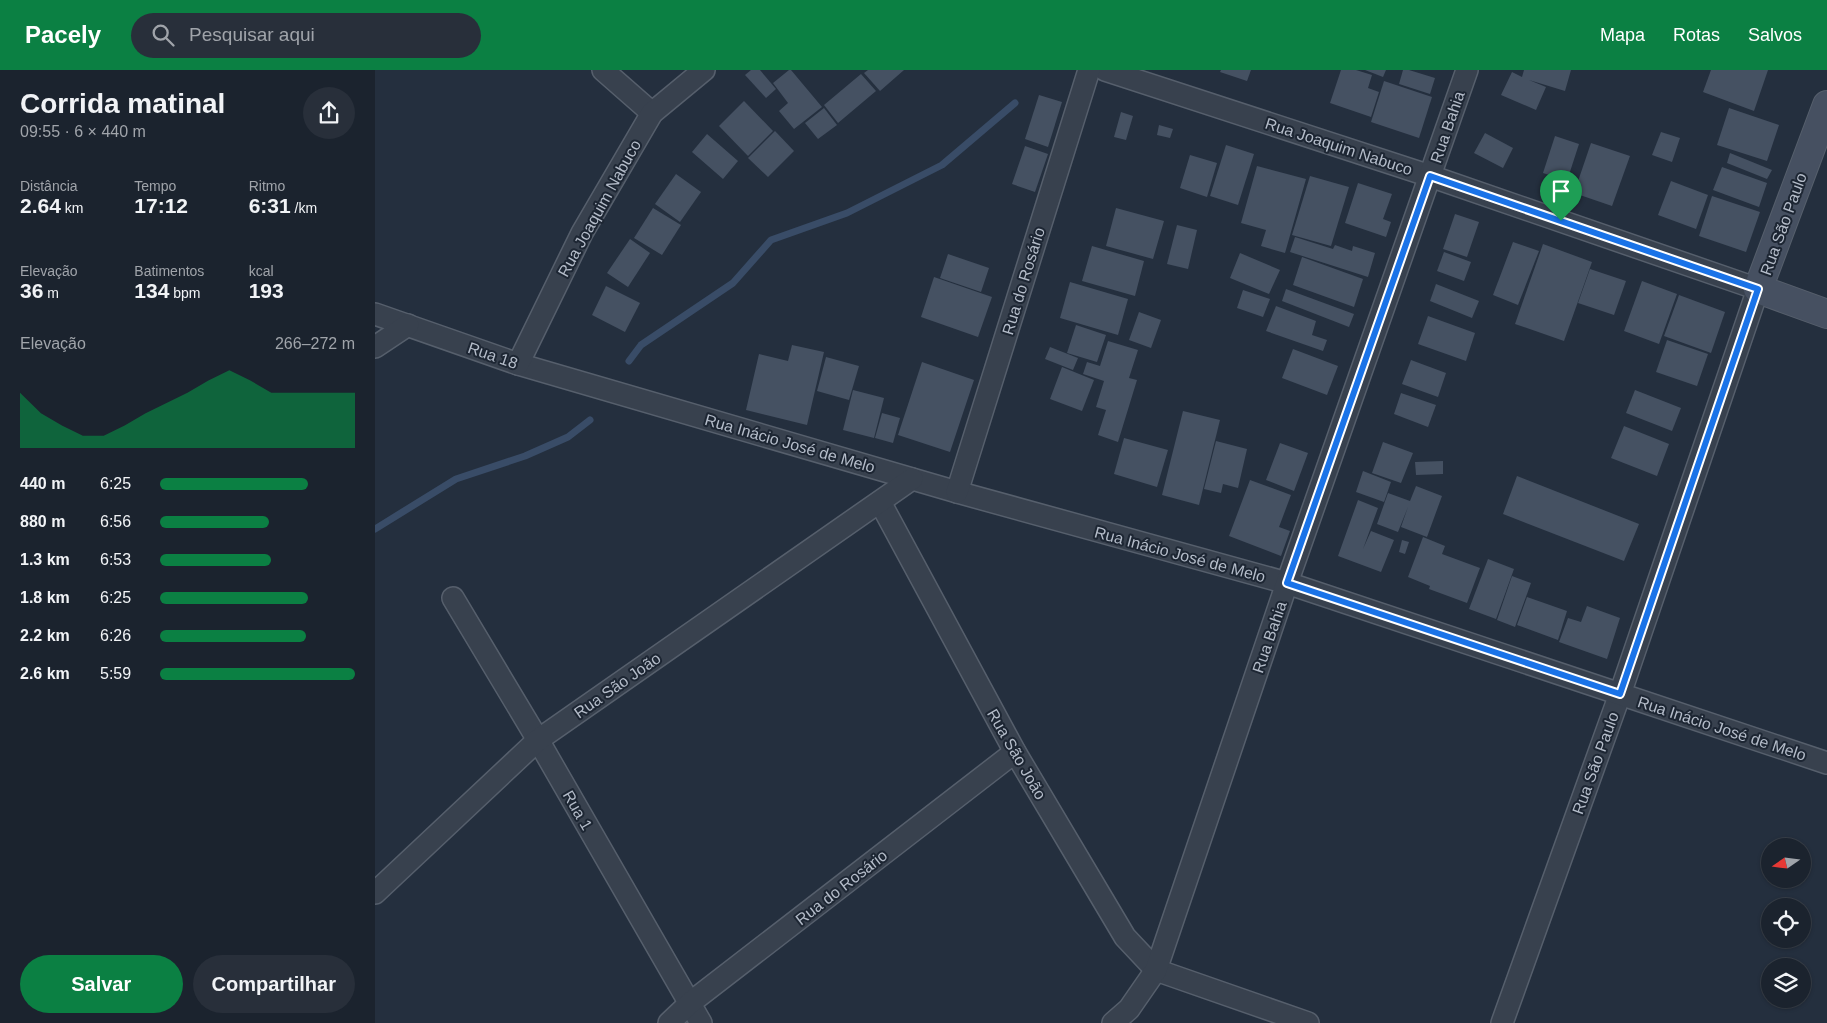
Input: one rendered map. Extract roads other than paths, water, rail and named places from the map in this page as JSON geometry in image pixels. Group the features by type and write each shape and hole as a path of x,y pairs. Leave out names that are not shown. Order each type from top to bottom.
{"main road":[{"name":"Rua São Paulo","path":"1758,289 1827,105"},
{"name":"Rua Joaquim Nabuco","path":"1758,289 1827,314"}],"street":[{"path":"603,70 652,113"},
{"name":"Rua Joaquim Nabuco","path":"518,364 582,233 652,113 703,70"},
{"name":"Rua do Rosário","path":"957,492 1089,70"},
{"name":"Rua Joaquim Nabuco","path":"1105,70 1430,176 1758,289"},
{"name":"Rua Bahia","path":"1113,1023 1129,1009 1156,970 1287,583 1467,70"},
{"name":"Rua São Paulo","path":"1502,1023 1620,694 1758,289"},
{"name":"Rua 18","path":"375,314 518,364 613,391"},
{"path":"375,347 408,326"},
{"name":"Rua Inácio José de Melo","path":"613,391 957,492 1287,583 1827,763"},
{"name":"Rua São João","path":"375,892 538,740 912,479"},
{"name":"Rua São João","path":"880,502 1015,752 1125,937 1156,970"},
{"name":"Rua 1","path":"453,598 538,740 701,1023"},
{"name":"Rua do Rosário","path":"669,1023 690,1003 1015,752"},
{"path":"1156,970 1308,1023"}],"waterway":[{"path":"629,361 641,345 733,283 771,240 847,213 942,165 1015,103"},
{"path":"375,529 456,479 525,456 568,437 590,420"}]}
